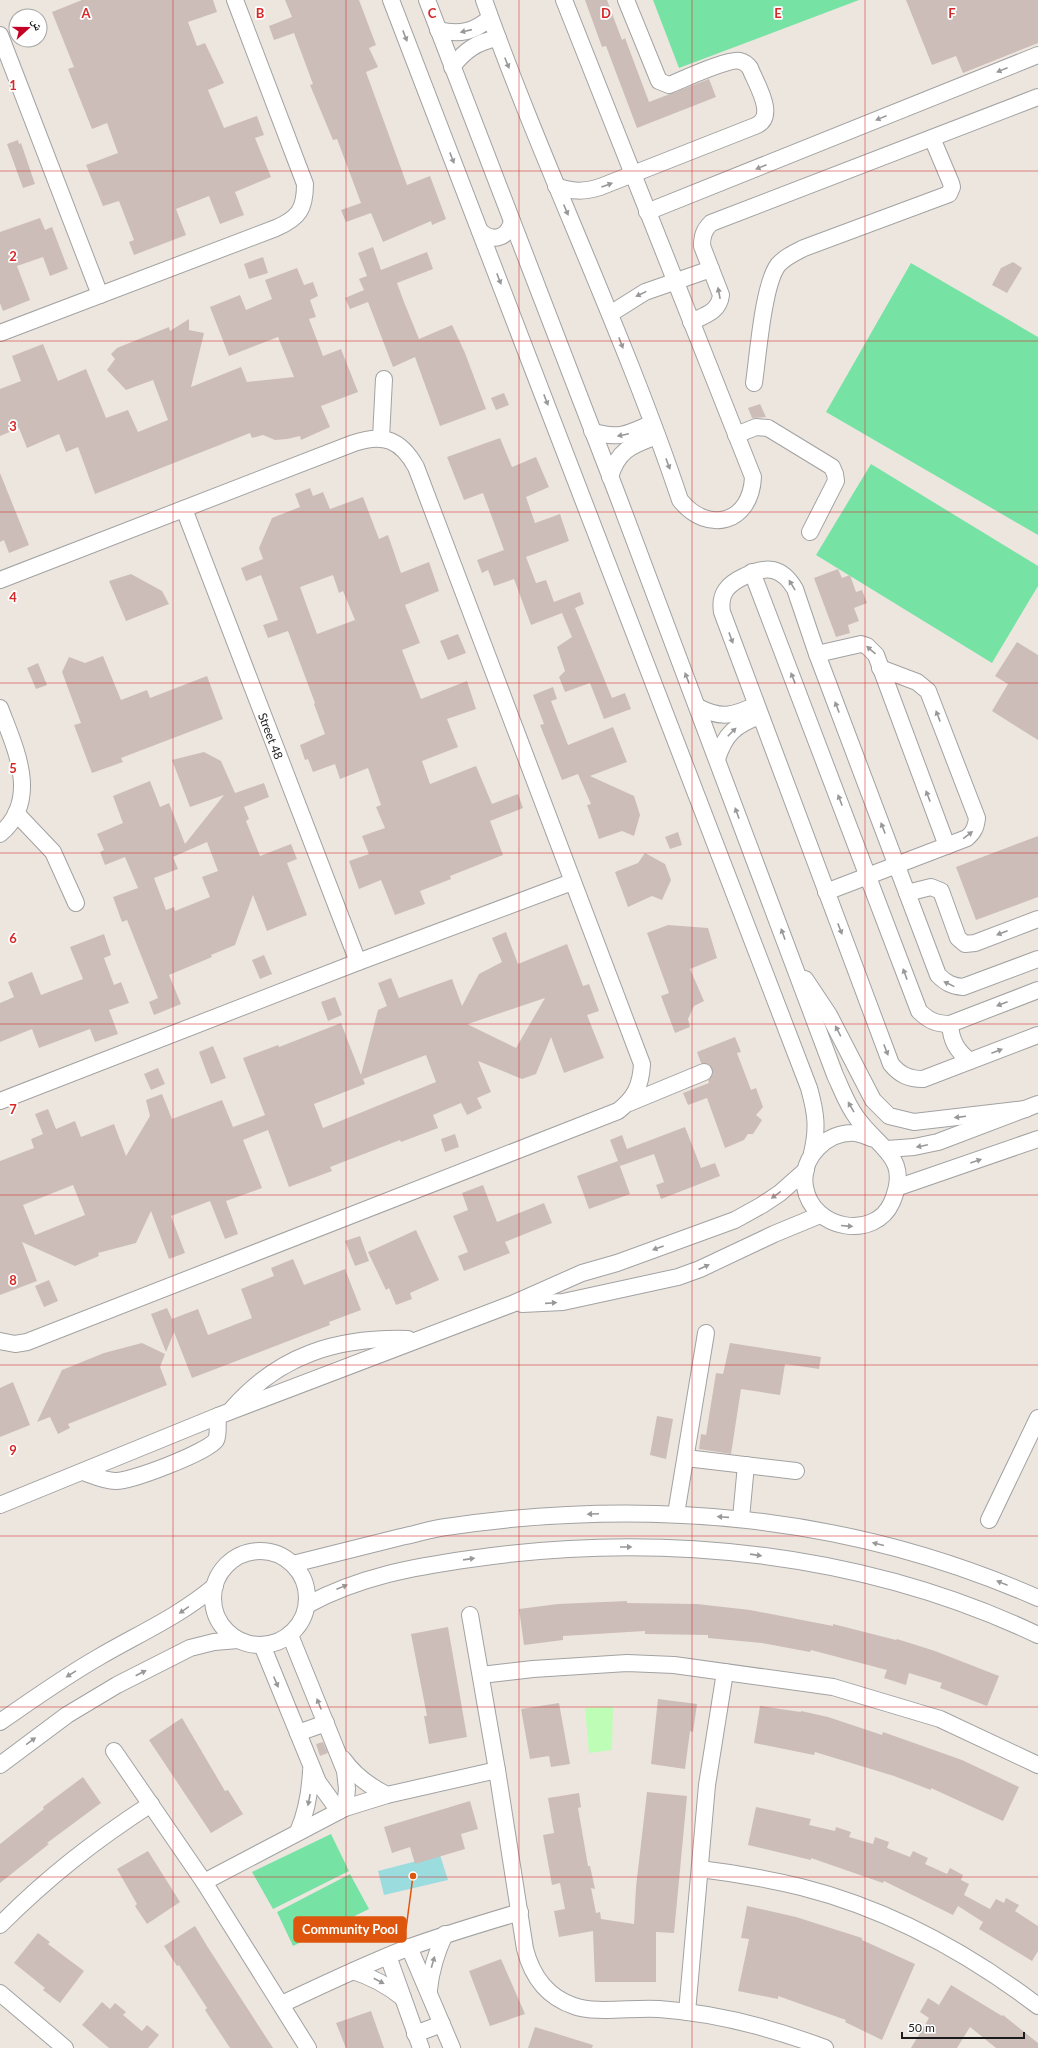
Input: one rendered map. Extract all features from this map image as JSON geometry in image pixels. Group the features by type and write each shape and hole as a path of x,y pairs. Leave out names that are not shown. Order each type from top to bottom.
{"street":[{"path":"0,333 276,228 289,222 298,215 305,198 306,184 235,0"},
{"path":"391,0 809,1088 815,1109 817,1132 812,1154 806,1170 805,1186 809,1197 820,1215 838,1225 857,1226 876,1220 890,1207 899,1187 894,1161 887,1149 874,1138 856,1117 844,1097 698,707 427,0"},
{"path":"484,0 556,186 610,314 655,430 680,500 688,510 699,517 711,520 724,520 736,515 746,505 752,491 753,477 564,0"},
{"path":"556,186 570,191 585,192 658,166 686,153 761,124 766,113 750,68 747,63 742,61 730,62 669,85 659,81 626,0"},
{"path":"438,30 452,33 466,32 479,27 490,18"},
{"path":"0,35 100,295"},
{"path":"452,66 460,55 471,46 498,38"},
{"path":"648,212 1038,55"},
{"path":"691,322 716,309 720,302 720,295 702,242 705,229 711,223 1038,97"},
{"path":"754,383 768,292 771,278 779,265 790,254 804,248 949,194 952,187 951,183 932,138"},
{"path":"480,231 492,238 500,238 506,234 512,221"},
{"path":"610,314 644,292 711,269"},
{"path":"381,438 384,379"},
{"path":"736,435 756,427 768,428 832,467 836,481 810,532"},
{"path":"592,431 606,436 620,436 655,430"},
{"path":"610,477 614,465 620,455 629,447 655,430"},
{"path":"0,580 367,438 381,438 396,443 408,454 416,467 642,1064 642,1078 637,1091 629,1103"},
{"name":"Street 48","path":"184,510 358,962"},
{"path":"1038,959 963,987 953,987 938,975 817,654 795,589 790,580 782,574 772,570 762,569 752,572 733,582 727,588 721,603 722,612 888,1055 896,1069 908,1078 923,1079 1038,1035"},
{"path":"752,572 920,1011 928,1019 939,1024 950,1024 1038,990"},
{"path":"817,654 861,644 872,650 876,655 947,846"},
{"path":"826,892 967,838 973,833 976,826 977,818 928,691 917,682 880,668"},
{"path":"698,707 712,714 727,716 740,712 758,710"},
{"path":"0,708 18,756 22,775 22,795 16,813 0,834"},
{"path":"717,759 722,744 732,731 758,710"},
{"path":"16,813 53,852 76,903"},
{"path":"0,1101 358,962 572,882"},
{"path":"907,893 931,886 941,891 958,938 965,944 975,943 1038,919"},
{"path":"793,962 829,1016 873,1100 889,1116 914,1122 1032,1106"},
{"path":"950,1024 951,1035 955,1046 970,1061"},
{"path":"0,1341 15,1344 27,1342 618,1111 629,1103 704,1072"},
{"path":"887,1149 914,1148 938,1142 1032,1106"},
{"path":"812,1154 824,1141 840,1134 857,1133 874,1138"},
{"path":"899,1187 1038,1140"},
{"path":"0,1505 223,1414 415,1339 512,1304 582,1274 735,1220 780,1193 806,1170"},
{"path":"512,1304 562,1302 678,1276 700,1269 774,1234 820,1215"},
{"path":"676,1514 706,1333"},
{"path":"83,1472 114,1482 122,1481 139,1476 206,1448 217,1438 223,1414 249,1389 272,1372 298,1358 325,1348 353,1341 382,1338 415,1339"},
{"path":"989,1520 1038,1418"},
{"path":"686,1458 796,1471"},
{"path":"741,1518 746,1465"},
{"path":"293,1564 444,1528 521,1518 598,1513 676,1514 741,1518 829,1532 916,1553 1000,1582 1038,1598"},
{"path":"307,1604 330,1592 355,1582 450,1562 498,1555 583,1547 668,1547 753,1555 841,1569 927,1592 1010,1622 1038,1635"},
{"path":"264,1551 279,1555 293,1564 302,1576 307,1590 307,1604 298,1626 290,1635 272,1644 262,1645 250,1644 238,1640 228,1632 220,1622 215,1611 213,1598 215,1586 226,1567 233,1560 248,1553 264,1551"},
{"path":"0,1722 44,1691 93,1661 177,1615 215,1586"},
{"path":"470,1615 497,1770 525,1949 529,1964 540,1983 561,2000 576,2007 593,2009 659,2008 737,2020 785,2033 825,2048"},
{"path":"290,1635 344,1770 347,1789 342,1809"},
{"path":"0,1765 67,1715 116,1685 190,1648 214,1642 238,1640"},
{"path":"262,1645 318,1782 342,1809"},
{"path":"481,1675 533,1669 627,1663 674,1665 833,1687 940,1720 1038,1765"},
{"path":"687,2012 707,1785 725,1672"},
{"path":"298,1733 326,1723"},
{"path":"114,1751 204,1882 282,2004 308,2048"},
{"path":"338,1753 351,1771 368,1785 387,1795"},
{"path":"298,1832 306,1812 310,1791 311,1767"},
{"path":"204,1882 342,1809 387,1795 497,1770"},
{"path":"0,1925 67,1863 108,1832 151,1804"},
{"path":"700,1869 752,1876 802,1887 852,1903 900,1922 946,1945 1001,1978 1038,2006"},
{"path":"282,2004 353,1971 410,1947 445,1934 520,1912"},
{"path":"429,1991 431,1972 436,1952 445,1934"},
{"path":"410,1947 452,2048"},
{"path":"388,1956 418,2041 442,2024"},
{"path":"353,1971 371,1976 388,1986 403,1998"},
{"path":"0,1993 65,2048"}],"green space":[{"path":"653,0 859,0 679,68"},
{"path":"911,263 1038,337 1038,535 826,412"},
{"path":"871,464 1038,566 1038,586 992,663 816,555"},
{"path":"613,1707 612,1750 589,1753 585,1708"},
{"path":"331,1834 349,1871 273,1909 252,1872"},
{"path":"350,1874 369,1909 293,1946 277,1912"}],"water":[{"path":"440,1855 448,1880 384,1895 378,1871"}],"building":[{"path":"82,0 213,0 217,12 188,22 197,46 205,43 224,83 208,90 224,128 257,116 264,135 255,138 271,177 235,192 244,215 220,224 209,196 176,209 186,235 134,255 129,242 134,240 119,201 103,206 86,165 118,153 107,123 92,129 68,69 74,67 52,12"},
{"path":"285,0 359,0 376,45 369,48 378,67 366,72 407,185 430,176 446,219 432,225 431,221 383,242 371,213 346,222 341,210 361,203 337,139 333,140 310,85 313,84 294,33 274,40 269,26 292,17"},
{"path":"585,0 607,0 622,40 625,38 649,102 709,79 716,97 637,128 606,46 602,47"},
{"path":"906,0 1038,0 1038,43 963,73 956,56 932,65"},
{"path":"18,140 19,144 21,143 35,184 23,188 7,144"},
{"path":"40,218 45,230 52,227 68,269 50,276 43,257 17,266 30,300 3,311 0,303 0,232"},
{"path":"373,247 381,270 427,252 433,269 397,283 404,302 419,339 452,325 465,353 486,409 440,426 415,357 393,367 368,302 350,309 345,298 364,290 359,279 367,276 358,253"},
{"path":"263,257 268,273 249,279 244,264"},
{"path":"1013,262 1022,268 1007,293 992,285 1001,268"},
{"path":"297,268 304,285 313,282 318,296 310,300 316,317 309,319 323,356 341,349 358,392 321,406 330,427 301,440 300,436 275,440 263,435 252,438 250,433 95,494 78,447 66,452 59,434 27,448 19,428 0,436 0,389 21,381 12,356 43,344 58,381 86,369 106,418 128,410 138,432 168,420 153,380 126,390 107,370 115,359 111,354 117,348 169,327 170,331 189,319 189,330 204,333 191,387 241,367 247,382 294,377 278,337 229,356 210,307 240,295 246,310 272,299 265,280"},
{"path":"504,393 509,405 496,410 491,398"},
{"path":"760,404 766,417 752,418 748,408"},
{"path":"500,438 512,467 536,457 549,487 526,497 535,523 560,514 569,541 526,557 536,583 546,580 554,602 580,592 584,604 575,608 612,698 625,693 631,709 604,719 590,683 565,692 559,677 565,671 557,647 572,637 562,613 531,625 514,579 494,586 488,570 482,573 477,560 504,550 483,493 464,500 447,457"},
{"path":"0,473 29,545 9,553 4,540 0,542"},
{"path":"310,488 313,496 323,492 330,509 363,497 379,539 388,535 401,573 429,562 439,591 405,605 420,643 402,650 421,699 467,681 476,709 447,719 458,747 422,761 430,784 476,766 492,804 518,794 523,808 490,821 503,855 450,876 451,879 420,891 425,904 395,915 381,880 359,889 349,861 369,854 362,836 385,828 376,807 381,805 368,768 340,779 335,764 313,772 308,759 305,760 300,745 325,734 314,704 315,703 288,631 268,638 263,625 278,620 261,575 246,581 241,568 263,559 259,548 272,518 300,507 295,494","holes":["333,575 339,593 343,591 355,620 317,634 300,587"]},
{"path":"838,569 842,578 850,575 856,592 862,590 867,603 854,608 859,621 848,625 850,633 836,637 814,578"},
{"path":"131,574 162,591 169,604 126,621 109,581"},
{"path":"458,634 466,653 448,660 440,641"},
{"path":"1017,642 1038,655 1038,740 992,711 1008,684 995,676"},
{"path":"103,656 121,700 147,690 150,698 207,676 223,719 121,758 123,762 92,773 74,725 81,723 62,672 69,657 85,663"},
{"path":"38,663 47,685 36,689 27,668"},
{"path":"553,687 557,699 551,701 568,745 613,727 627,762 590,776 634,796 640,815 634,836 622,831 599,839 587,805 591,804 578,774 562,780 540,725 544,724 533,695"},
{"path":"204,752 221,761 235,793 264,783 269,797 244,807 249,819 246,821 260,856 291,844 297,859 287,863 307,915 267,931 253,895 235,945 211,955 212,957 169,975 181,1004 154,1015 149,1002 158,998 127,920 122,922 113,897 138,888 125,857 105,865 100,852 104,850 97,834 123,823 113,796 150,781 160,807 169,803 185,844 224,795 190,807 172,760","holes":["207,842 218,871 202,877 210,897 175,911 174,907 166,910 154,878 178,869 173,857"]},
{"path":"678,832 682,845 670,849 665,837"},
{"path":"1038,836 1038,897 976,920 956,867"},
{"path":"645,853 665,864 671,880 662,900 652,896 628,907 615,872 638,863"},
{"path":"668,925 708,928 717,958 690,969 704,1001 694,1006 688,1019 690,1027 675,1033 661,996 669,993 647,933"},
{"path":"506,932 518,964 567,944 583,986 589,984 599,1011 587,1015 604,1058 564,1073 551,1037 536,1074 522,1079 478,1061 491,1092 477,1098 482,1108 467,1115 461,1103 433,1115 438,1128 401,1142 400,1140 330,1167 332,1171 289,1187 268,1130 243,1140 262,1188 226,1201 238,1234 225,1239 210,1201 171,1216 185,1253 169,1259 151,1211 136,1243 98,1253 99,1256 75,1266 22,1242 37,1281 0,1295 0,1161 34,1148 31,1139 43,1134 35,1114 48,1109 56,1129 75,1121 81,1137 114,1124 126,1156 150,1116 146,1100 162,1094 172,1119 222,1100 233,1127 265,1115 243,1058 278,1045 279,1047 341,1023 361,1075 378,1010 387,1006 378,983 391,978 399,998 452,979 462,1006 479,974 502,962 492,938","holes":["545,998 516,1048 467,1024 468,1024","426,1055 436,1082 323,1128 314,1104 365,1084 363,1079","73,1185 85,1215 35,1235 23,1205"]},
{"path":"104,934 111,955 104,958 114,985 121,982 129,1003 109,1010 118,1034 95,1042 90,1029 39,1048 32,1029 0,1042 0,1003 14,997 8,982 32,972 41,995 83,979 70,947"},
{"path":"264,955 272,974 260,979 252,960"},
{"path":"335,997 342,1015 328,1021 321,1002"},
{"path":"735,1037 741,1052 737,1053 751,1090 756,1088 763,1107 756,1115 762,1120 753,1134 748,1134 744,1140 725,1148 707,1098 688,1105 683,1093 709,1083 708,1080 713,1074 710,1065 701,1063 697,1052"},
{"path":"213,1046 226,1078 211,1084 199,1052"},
{"path":"158,1068 165,1084 151,1090 144,1074"},
{"path":"685,1127 701,1168 715,1163 720,1176 661,1199 656,1185 664,1182 654,1154 620,1166 610,1140 622,1135 627,1149"},
{"path":"455,1134 459,1147 445,1152 441,1139"},
{"path":"618,1161 630,1194 589,1209 577,1176"},
{"path":"483,1185 497,1222 544,1203 552,1223 505,1242 510,1253 464,1271 458,1256 468,1252 453,1216 468,1210 462,1193"},
{"path":"416,1230 439,1280 410,1293 412,1299 396,1305 389,1288 386,1290 368,1252"},
{"path":"360,1236 369,1261 355,1266 345,1241"},
{"path":"293,1259 304,1285 345,1269 361,1310 329,1322 330,1325 192,1378 174,1332 166,1352 151,1314 167,1308 172,1319 198,1309 208,1335 252,1318 241,1289 274,1276 271,1268"},
{"path":"49,1280 58,1301 44,1307 35,1286"},
{"path":"142,1343 165,1354 160,1367 167,1385 68,1424 70,1428 58,1434 50,1417 37,1422 62,1370 104,1353"},
{"path":"730,1343 821,1357 819,1369 785,1364 780,1395 741,1389 731,1454 699,1449 701,1434 706,1435 716,1373 723,1374"},
{"path":"13,1382 30,1425 0,1437 0,1388"},
{"path":"657,1416 673,1419 666,1459 650,1455"},
{"path":"627,1601 627,1603 697,1604 750,1610 833,1626 833,1624 896,1640 897,1639 935,1651 999,1676 987,1706 940,1688 942,1683 909,1673 906,1685 884,1678 887,1670 811,1650 810,1652 762,1643 708,1638 708,1635 645,1634 645,1631 563,1636 563,1640 524,1645 519,1609 558,1604"},
{"path":"448,1627 467,1737 429,1744 424,1716 427,1716 411,1634"},
{"path":"658,1699 697,1704 693,1732 690,1731 685,1769 651,1764"},
{"path":"559,1703 570,1764 551,1767 549,1756 530,1759 521,1709"},
{"path":"760,1706 801,1711 828,1717 882,1735 883,1732 962,1760 1019,1787 1003,1821 931,1788 931,1790 894,1776 815,1752 814,1755 754,1743"},
{"path":"182,1718 225,1791 228,1790 243,1814 211,1833 149,1740"},
{"path":"323,1742 328,1753 320,1756 316,1744"},
{"path":"83,1777 101,1803 47,1843 49,1844 0,1883 0,1844 44,1809 43,1807"},
{"path":"647,1792 687,1796 674,1933 656,1932 656,1982 595,1982 593,1931 559,1937 554,1911 565,1909 560,1883 552,1885 543,1835 554,1833 548,1798 579,1793 581,1807 578,1808 588,1866 590,1866 595,1889 591,1888 596,1913 600,1912 601,1919 634,1924 636,1887"},
{"path":"470,1801 478,1829 461,1834 465,1849 415,1864 410,1847 392,1853 384,1827"},
{"path":"756,1807 811,1819 809,1825 835,1831 836,1827 851,1832 849,1837 873,1844 875,1837 889,1842 887,1848 910,1857 913,1851 928,1858 925,1864 947,1874 950,1868 963,1875 961,1880 969,1884 964,1895 990,1909 996,1899 1004,1903 1006,1898 1019,1905 1015,1911 1038,1926 1038,1951 1032,1961 979,1929 983,1922 958,1906 953,1915 884,1881 883,1883 811,1858 811,1860 748,1845"},
{"path":"148,1851 180,1902 147,1924 135,1906 137,1904 117,1869"},
{"path":"747,1906 796,1917 862,1938 862,1940 915,1964 882,2040 845,2022 846,2020 778,1996 778,1999 738,1991 749,1939 741,1938"},
{"path":"195,1926 273,2048 230,2048 205,2010 207,2008 179,1965 177,1966 164,1946"},
{"path":"38,1933 50,1942 48,1944 84,1971 60,2003 43,1990 45,1988 14,1963"},
{"path":"501,1959 525,2014 490,2026 469,1971"},
{"path":"951,1985 1002,2016 1003,2015 1038,2043 1038,2048 996,2048 970,2027 957,2048 911,2048 929,2018 920,2012 928,1998 939,2005"},
{"path":"102,2002 110,2009 115,2003 126,2012 123,2015 142,2031 147,2025 159,2035 148,2048 109,2048 82,2025"},
{"path":"371,2011 384,2048 346,2048 336,2023"},
{"path":"535,2027 593,2045 592,2048 528,2048"}],"place":[{"name":"Community Pool","path":"413,1876"}]}
